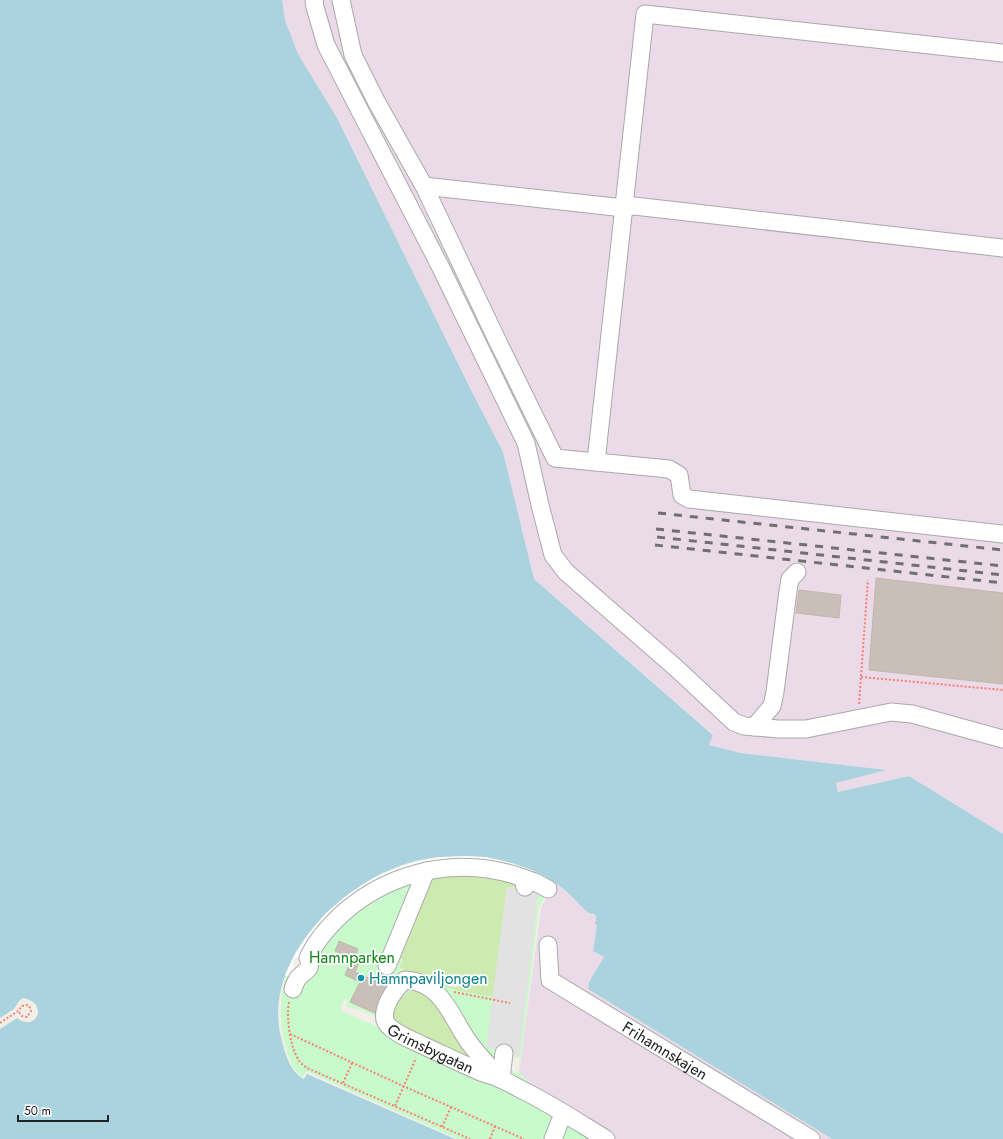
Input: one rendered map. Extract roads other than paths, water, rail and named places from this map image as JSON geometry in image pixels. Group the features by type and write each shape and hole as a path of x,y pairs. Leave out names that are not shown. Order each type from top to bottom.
{"street":[{"path":"314,0 326,45 440,266 526,443 553,555 566,572 670,663 734,722 744,726 778,729 806,729 891,712 912,714 1003,739"},
{"path":"340,0 353,55 376,101 424,186 555,458 669,470 679,475 682,495 689,499 1003,534"},
{"path":"596,462 646,7 1003,53"},
{"path":"424,186 624,208 634,206 1003,248"},
{"path":"754,727 772,706 790,579 796,572"},
{"path":"293,989 299,976 308,969 308,958 310,952 323,933 336,919 355,903 376,890 412,875 426,871 455,867 473,867 492,869 524,883 535,882 548,889"},
{"path":"387,966 426,871"},
{"name":"Frihamnskajen","path":"548,945 550,980 811,1139"},
{"name":"Grimsbygatan","path":"501,1079 469,1043 442,998 433,990 419,982 404,980 399,985 388,1002 385,1020 389,1026 422,1045 524,1090 605,1139"},
{"path":"501,1079 504,1053"},
{"path":"553,1139 563,1114"}],"water":[{"path":"0,0 282,0 285,20 298,54 337,118 503,452 534,579 713,735 709,745 741,753 886,770 836,783 838,792 909,776 1003,834 1003,1139 832,1139 588,989 589,982 604,957 593,951 597,925 595,924 596,917 594,914 590,914 561,887 532,870 504,861 481,857 442,857 421,860 381,874 362,885 328,911 302,943 289,966 281,990 278,1015 279,1028 285,1052 289,1063 299,1076 304,1079 307,1074 455,1139 0,1139 0,1029 17,1018 24,1022 34,1020 37,1016 38,1010 36,1005 31,1001 23,998 14,1009 0,1018"}],"railway":[{"path":"658,513 1003,550"},
{"path":"656,529 1003,566"},
{"path":"657,537 1003,575"},
{"path":"655,545 1003,583"}],"place":[{"name":"Hamnpaviljongen","path":"361,978"}],"park label":[{"name":"Hamnparken","path":"352,957"}]}
